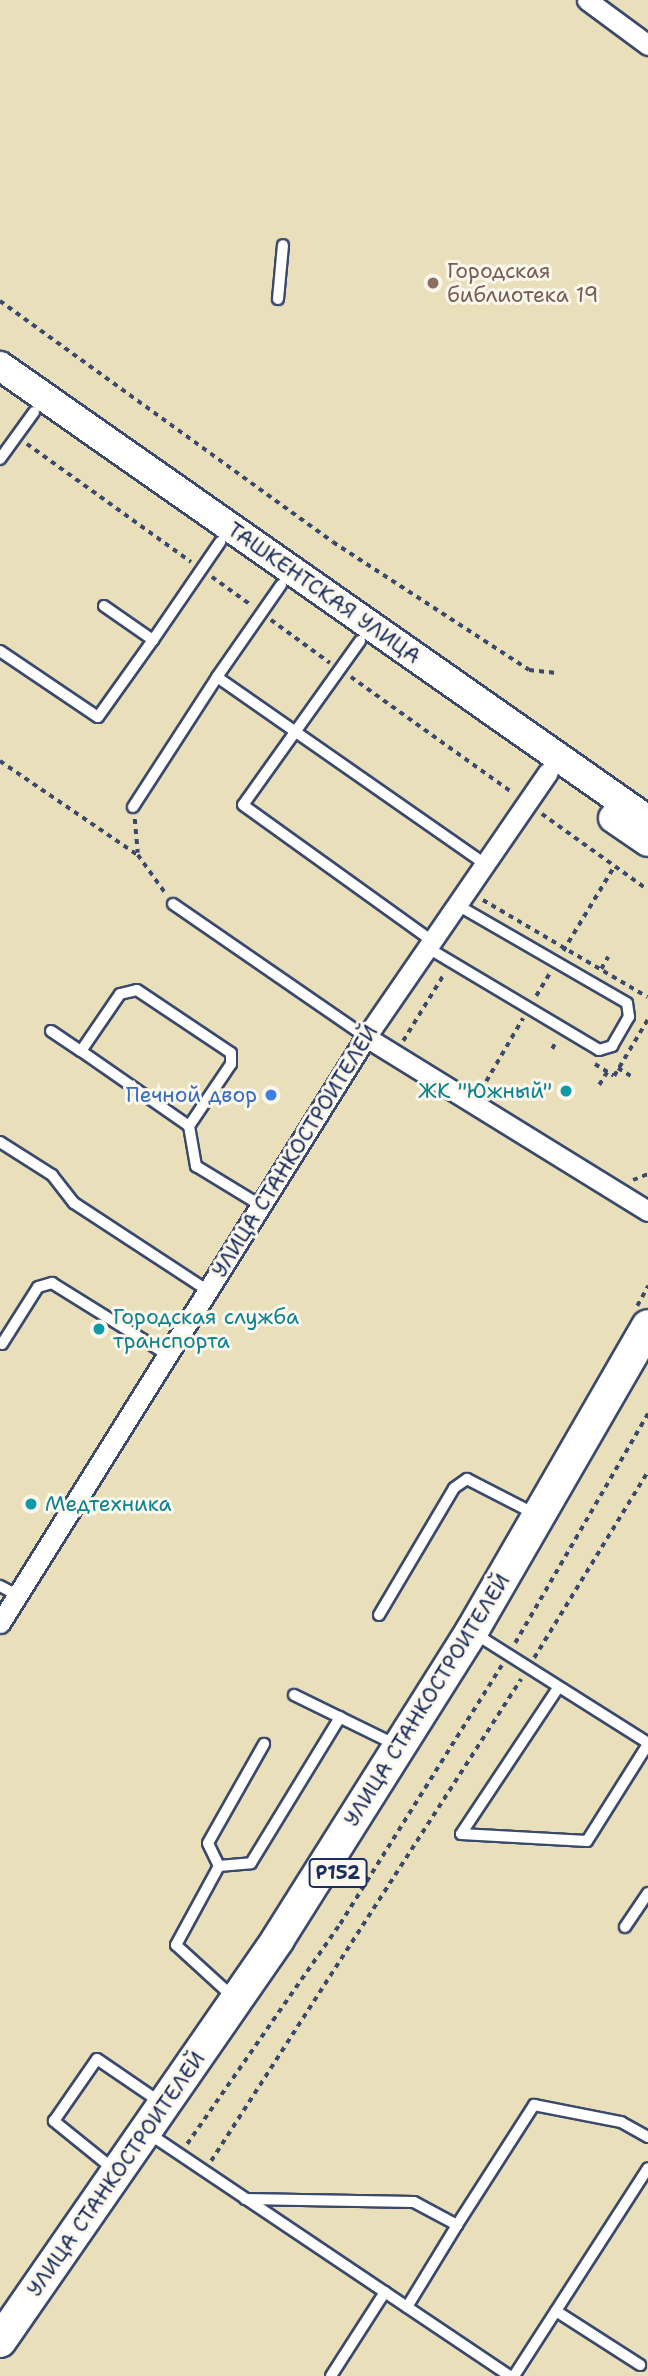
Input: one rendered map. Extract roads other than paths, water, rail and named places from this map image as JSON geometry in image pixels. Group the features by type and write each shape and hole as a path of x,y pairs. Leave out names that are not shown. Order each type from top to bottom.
{"main road":[{"name":"ТАШКЕНТСКАЯ УЛИЦА","path":"0,366 225,535 553,765 648,842"},
{"name":"ТАШКЕНТСКАЯ УЛИЦА","path":"0,388 225,535 281,585 360,641 515,738"},
{"name":"ТАШКЕНТСКАЯ УЛИЦА","path":"553,765 648,820"},
{"name":"УЛИЦА СТАНКОСТРОИТЕЛЕЙ","path":"0,2342 117,2172 160,2141 163,2104 236,1999 399,1747 489,1643 539,1516 648,1326"},
{"name":"УЛИЦА СТАНКОСТРОИТЕЛЕЙ","path":"0,2364 160,2141 291,1947 489,1643 648,1364"}],"street":[{"path":"587,0 648,45"},
{"name":"УЛИЦА СТАНКОСТРОИТЕЛЕЙ","path":"5,1605 366,1037 553,765"},
{"path":"366,1037 648,1211"}],"lane":[{"path":"278,299 283,245"},
{"path":"0,460 34,412"},
{"path":"0,651 98,717 225,535"},
{"path":"133,807 217,677 281,585"},
{"path":"104,606 153,640"},
{"path":"360,641 299,731 243,805 430,944 598,1050 612,1046 629,1017 627,1003 457,905"},
{"path":"217,677 299,731 485,864"},
{"path":"173,904 366,1037"},
{"path":"81,1051 120,994 137,990 231,1053 231,1064 189,1126 196,1166 260,1205"},
{"path":"51,1031 189,1126"},
{"path":"0,1142 52,1175 74,1203 207,1290"},
{"path":"2,1344 38,1287 52,1283 166,1354"},
{"path":"379,1615 454,1488 467,1479 539,1516"},
{"path":"489,1643 648,1744 587,1841 461,1835 558,1688"},
{"path":"295,1695 399,1747"},
{"path":"219,1866 251,1863 340,1717"},
{"path":"219,1866 208,1843 264,1744"},
{"path":"219,1866 176,1945 236,1999"},
{"path":"625,1927 648,1893"},
{"path":"117,2172 54,2121 61,2110 97,2059 163,2104"},
{"path":"407,2307 534,2105 621,2122 648,2137"},
{"path":"160,2141 512,2376 648,2168"},
{"path":"245,2199 414,2202 457,2225"},
{"path":"331,2376 385,2292"},
{"path":"556,2311 640,2365"}],"place":[{"name":"Городская библиотека 19","path":"433,283"},
{"name":"ЖК \"Южный\"","path":"566,1091"},
{"name":"Печной двор","path":"271,1095"},
{"name":"Городская служба транспорта","path":"99,1329"},
{"name":"Медтехника","path":"31,1504"}]}
